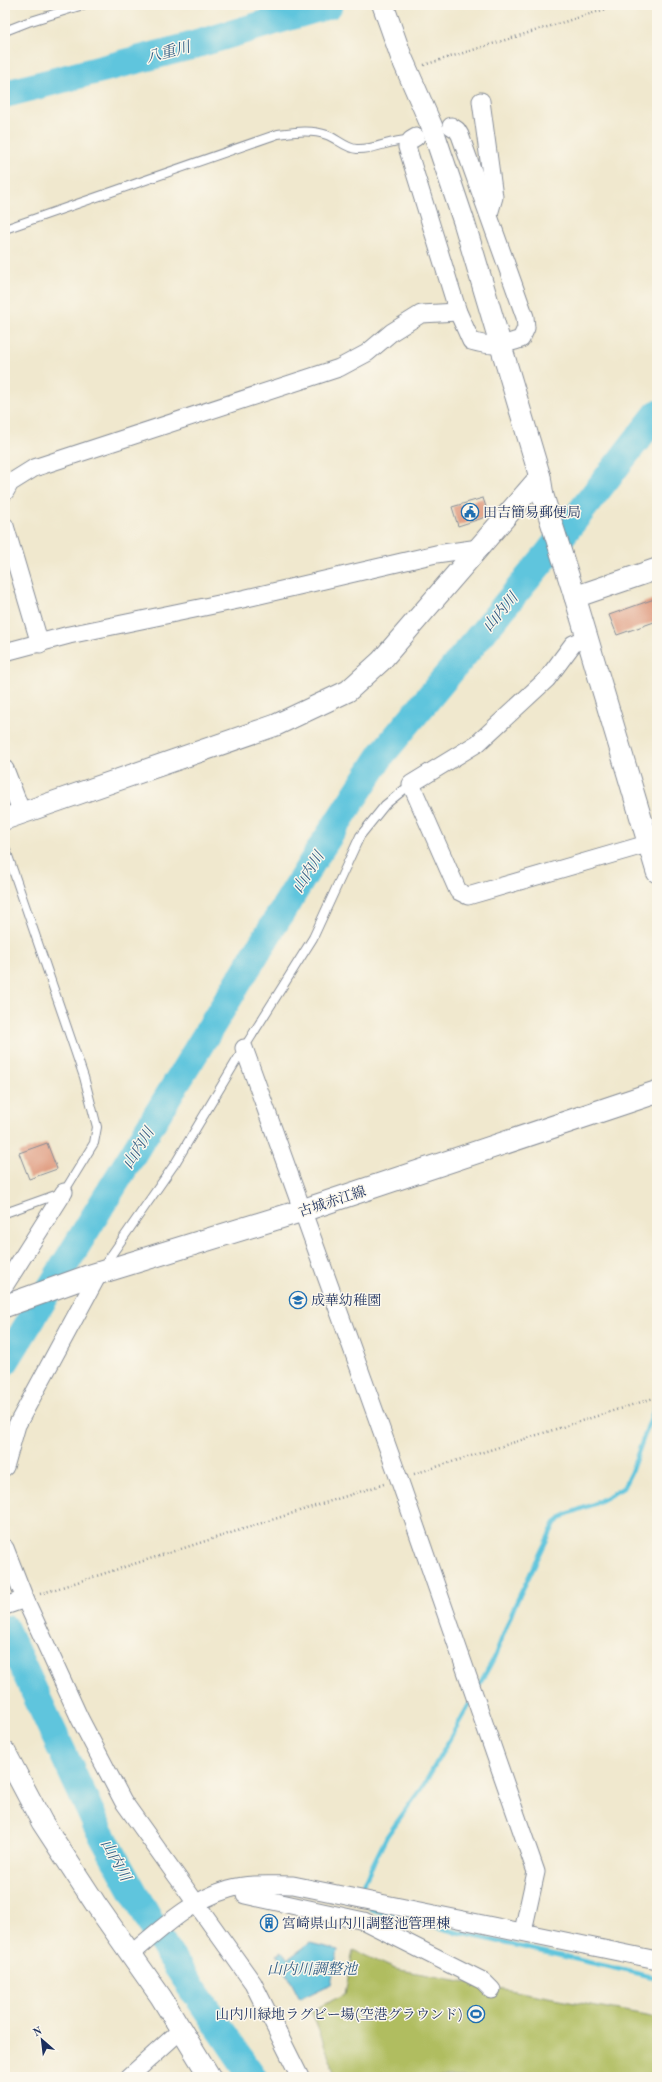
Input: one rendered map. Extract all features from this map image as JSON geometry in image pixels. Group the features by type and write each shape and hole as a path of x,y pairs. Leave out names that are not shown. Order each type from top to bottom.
{"main road":[{"name":"古城赤江線","path":"5,1306 92,1275 301,1211 657,1092"}],"street":[{"path":"383,5 404,63 432,127 464,222 541,486 576,597 657,872"},
{"path":"481,101 494,197 489,214"},
{"path":"413,138 407,146 458,312 471,341 484,345 500,346 521,339 526,328 525,317 460,135 457,130 451,126"},
{"path":"5,492 10,483 34,468 339,368 367,353 392,332 421,314 458,312"},
{"path":"5,770 14,816 276,725 348,691 381,661 479,548 541,486"},
{"path":"5,526 40,644"},
{"path":"5,652 90,630 238,600 436,554 479,548"},
{"path":"576,597 657,569"},
{"path":"587,638 573,644 547,680 478,744 411,784 458,891 468,896 648,844"},
{"path":"244,1048 301,1211 399,1479 536,1872 523,1931"},
{"path":"5,1285 64,1192"},
{"path":"5,1467 17,1425 92,1275"},
{"path":"5,1548 25,1599 80,1719 123,1801 191,1906 253,1983 300,2077"},
{"path":"5,1606 25,1599"},
{"path":"5,1752 42,1822 95,1903 137,1949 210,2077"},
{"path":"137,1949 191,1906 230,1888 293,1885 523,1931 657,1960"},
{"path":"244,1887 245,1895 364,1921 483,1981 492,1990"},
{"path":"129,2077 182,2029"}],"lane":[{"path":"5,31 28,22 83,5"},
{"path":"5,229 278,134 304,131 326,134 355,149 370,149 397,139 413,138"},
{"path":"92,1275 176,1162 244,1048 313,938 360,836 385,805 411,784"},
{"path":"5,847 84,1077 96,1127 94,1143 64,1192 5,1213"}],"path":[{"path":"404,63 619,5"},
{"path":"25,1599 657,1397"}],"green space":[{"name":"山内川緑地ラグビー場(空港グラウンド)","path":"353,1950 395,1969 657,2017 657,2077 337,2077 311,2011 345,1994"}],"water":[{"name":"山内川調整池","path":"310,1943 338,1950 331,1984 300,1999 277,1955 282,1952 288,1959"}],"building":[{"name":"田吉簡易郵便局","path":"483,498 489,516 458,526 452,507"},
{"path":"657,598 657,621 617,635 609,615"},
{"path":"47,1143 57,1169 29,1179 19,1153"}],"waterway":[{"name":"八重川","path":"5,94 187,47 329,5"},
{"name":"山内川","path":"5,1362 319,851 382,754 546,556 657,414"},
{"path":"477,1689 494,1658 515,1605 555,1523 567,1514 594,1504 623,1488 631,1472 657,1401"},
{"name":"山内川","path":"5,1629 97,1826 166,1950 253,2077"},
{"path":"357,1896 387,1836 425,1783 471,1701"},
{"path":"371,1909 448,1930 657,1978"}],"place":[{"name":"田吉簡易郵便局","path":"470,512"},
{"name":"成華幼稚園","path":"298,1300"},
{"name":"宮崎県山内川調整池管理棟","path":"269,1923"},
{"name":"山内川緑地ラグビー場(空港グラウンド)","path":"476,2014"}]}
